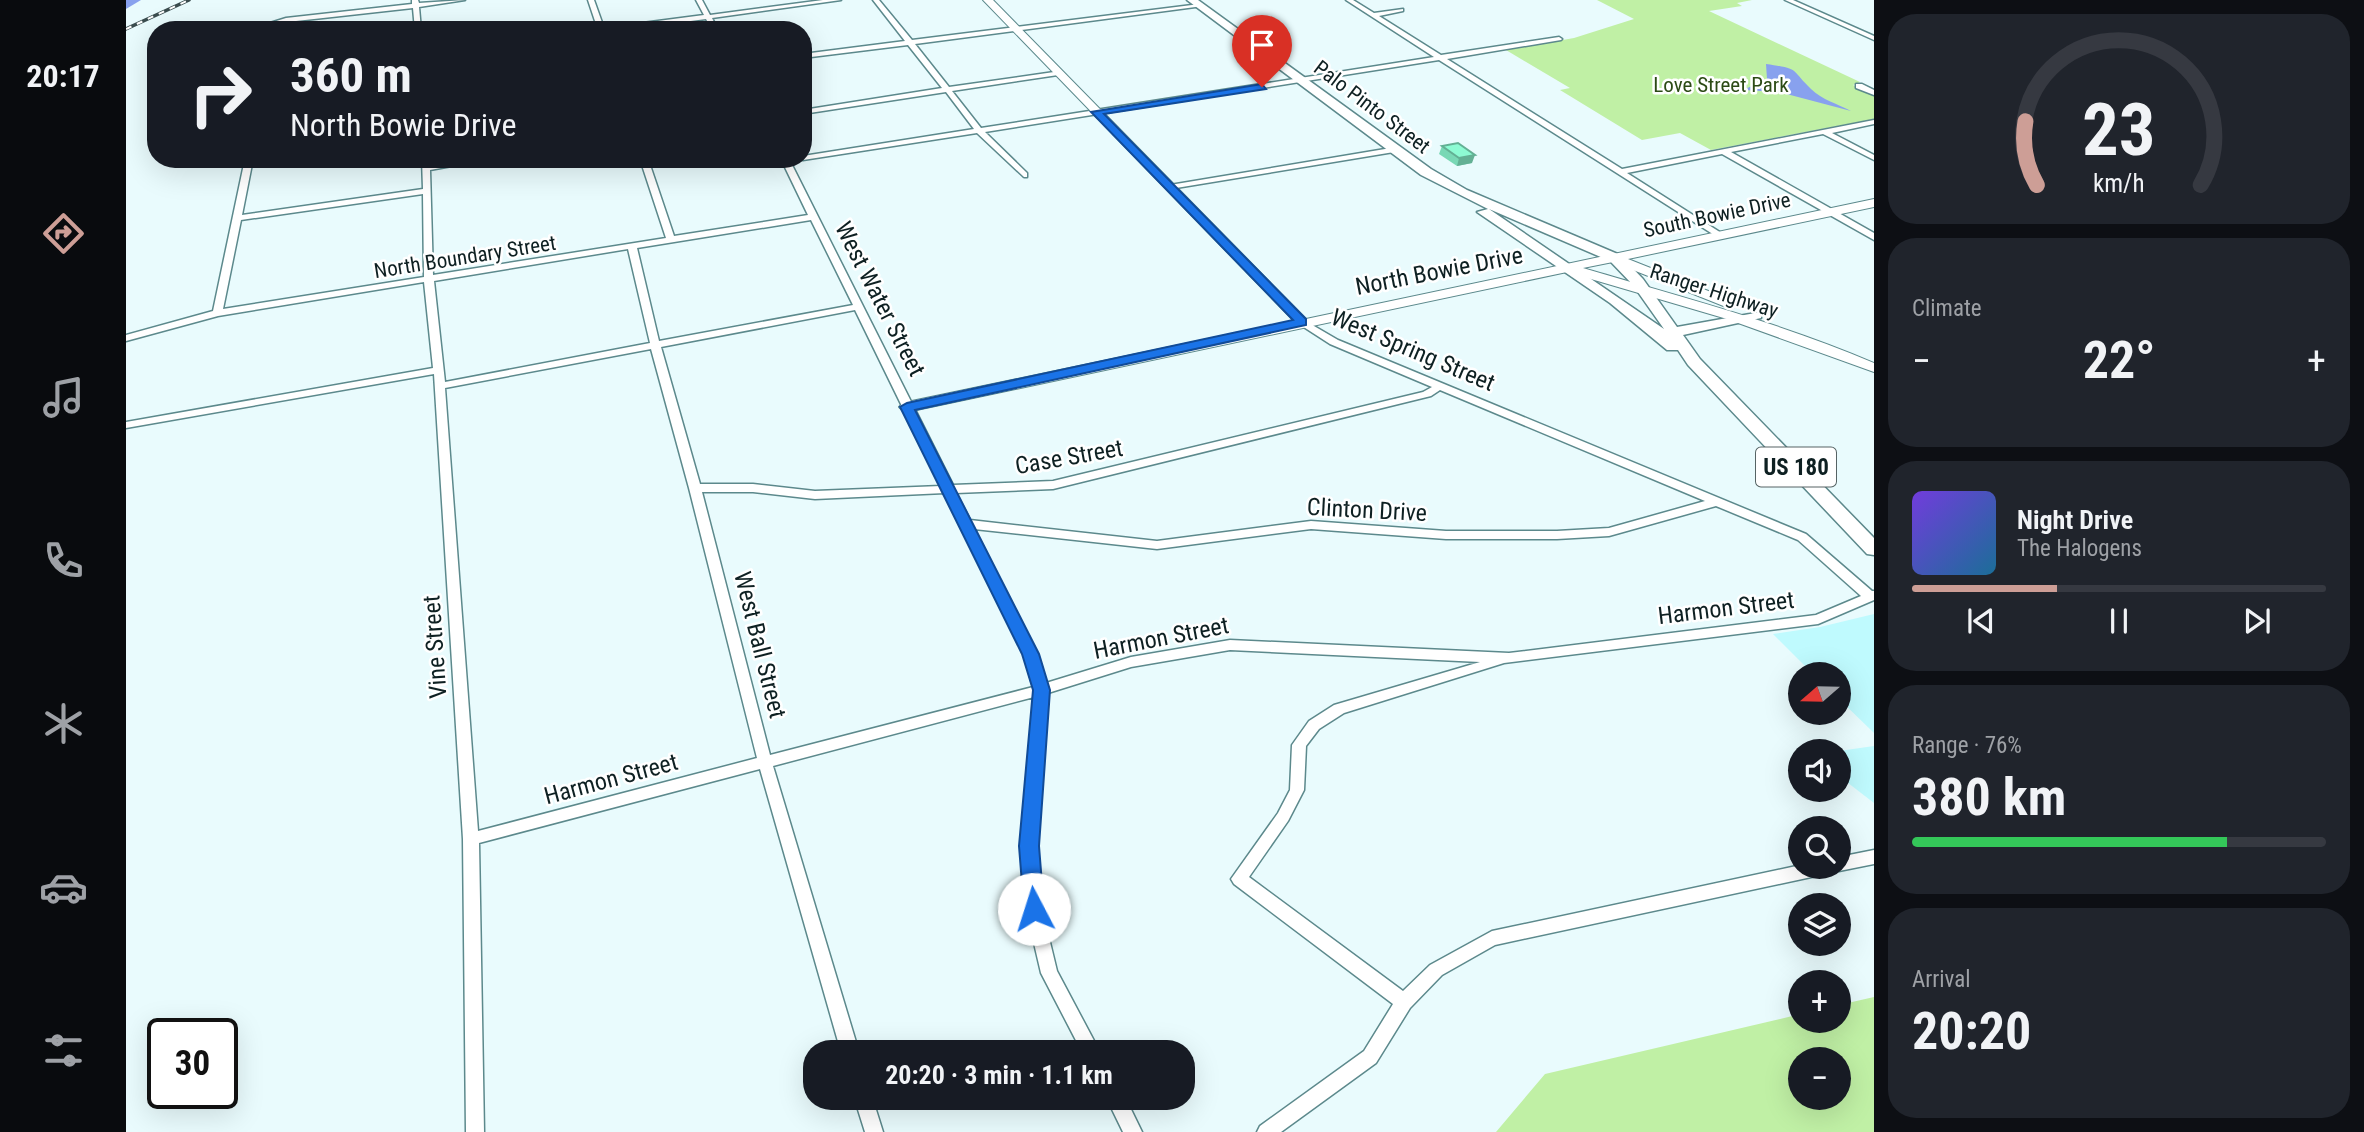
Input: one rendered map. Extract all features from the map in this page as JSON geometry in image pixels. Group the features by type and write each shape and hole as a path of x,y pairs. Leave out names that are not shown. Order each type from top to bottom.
{"main road":[{"name":"Palo Pinto Street","path":"1196,3 1302,80 1391,150 1462,193 1468,202 1496,213 1569,268 1665,333"},
{"name":"US 180","path":"1496,213 1522,224 1547,229 1615,258 1643,289 1665,333 1874,549"},
{"path":"1665,333 1756,315"}],"street":[{"path":"284,21 416,3 462,0"},
{"path":"591,0 599,21"},
{"path":"699,0 710,21"},
{"path":"670,21 838,0"},
{"path":"876,0 980,131 1024,175"},
{"name":"West Spring Street","path":"988,0 1302,322 1334,342 1802,537 1872,596"},
{"path":"1349,0 1722,236"},
{"path":"1788,0 1874,38"},
{"path":"416,3 417,21"},
{"path":"812,55 1196,3"},
{"path":"1372,15 1401,10"},
{"path":"812,157 1559,39"},
{"path":"812,111 1059,73"},
{"path":"1874,83 1859,86 1874,93"},
{"path":"1618,172 1874,121"},
{"path":"1823,131 1874,158"},
{"path":"1170,187 1391,150"},
{"path":"1723,151 1874,237"},
{"path":"217,313 246,168"},
{"name":"Vine Street","path":"427,168 425,191 429,281 439,370 471,839 475,1132"},
{"path":"647,168 671,241"},
{"name":"West Water Street","path":"796,168 811,217 948,491 968,524 1031,654 1041,690 1029,846 1034,909 1049,973 1085,1040"},
{"path":"236,218 425,191"},
{"name":"South Bowie Drive","path":"1569,268 1874,203"},
{"name":"North Boundary Street","path":"126,338 217,313 429,281 811,217"},
{"name":"West Ball Street","path":"632,247 655,345 695,488 765,762 846,1040"},
{"name":"Ranger Highway","path":"1615,258 1756,315 1874,368"},
{"name":"North Bowie Drive","path":"907,407 1569,268"},
{"name":"Ranger Highway","path":"1569,268 1740,319 1845,356"},
{"path":"440,386 856,307"},
{"path":"126,425 439,370"},
{"name":"Case Street","path":"695,488 752,488 815,495 1053,485 1416,397 1440,386"},
{"name":"Clinton Drive","path":"968,524 1157,545 1311,525 1446,535 1557,535 1609,532 1719,501"},
{"name":"Harmon Street","path":"471,839 1041,690 1131,662 1230,645 1509,658 1818,619 1872,596"},
{"path":"1404,1002 1239,879 1283,817 1297,790 1299,745 1314,725 1339,709 1509,658"},
{"path":"1851,862 1874,857"},
{"path":"1276,1130 1370,1057 1404,1002 1436,970 1492,938 1788,875"},
{"path":"867,1110 874,1132"},
{"path":"1122,1110 1133,1132"}],"shaded area":[{"path":"1874,614 1874,733 1852,712 1852,662 1801,662 1773,634 1820,627"},
{"path":"1874,746 1874,803 1851,785 1851,749"}],"green space":[{"name":"Love Street Park","path":"1597,0 1752,0 1737,3 1742,6 1709,11 1860,82 1853,85 1874,96 1874,119 1711,150 1680,133 1642,140 1560,90 1570,88 1506,50 1574,38 1634,19"},
{"path":"1874,997 1874,1132 1496,1132 1545,1074 1788,1017 1788,1033 1851,1033 1851,1002"}],"water":[{"path":"1766,64 1794,71 1820,96 1851,111 1779,92 1743,90 1767,79"}],"building":[{"path":"1458,143 1475,155 1459,158 1442,146"}],"waterway":[{"path":"126,5 135,0"}],"railway":[{"path":"126,29 189,0"}],"route":[{"path":"1034,909 1029,846 1041,690 1031,654 907,407 1302,322 1096,112 1262,87"}]}
